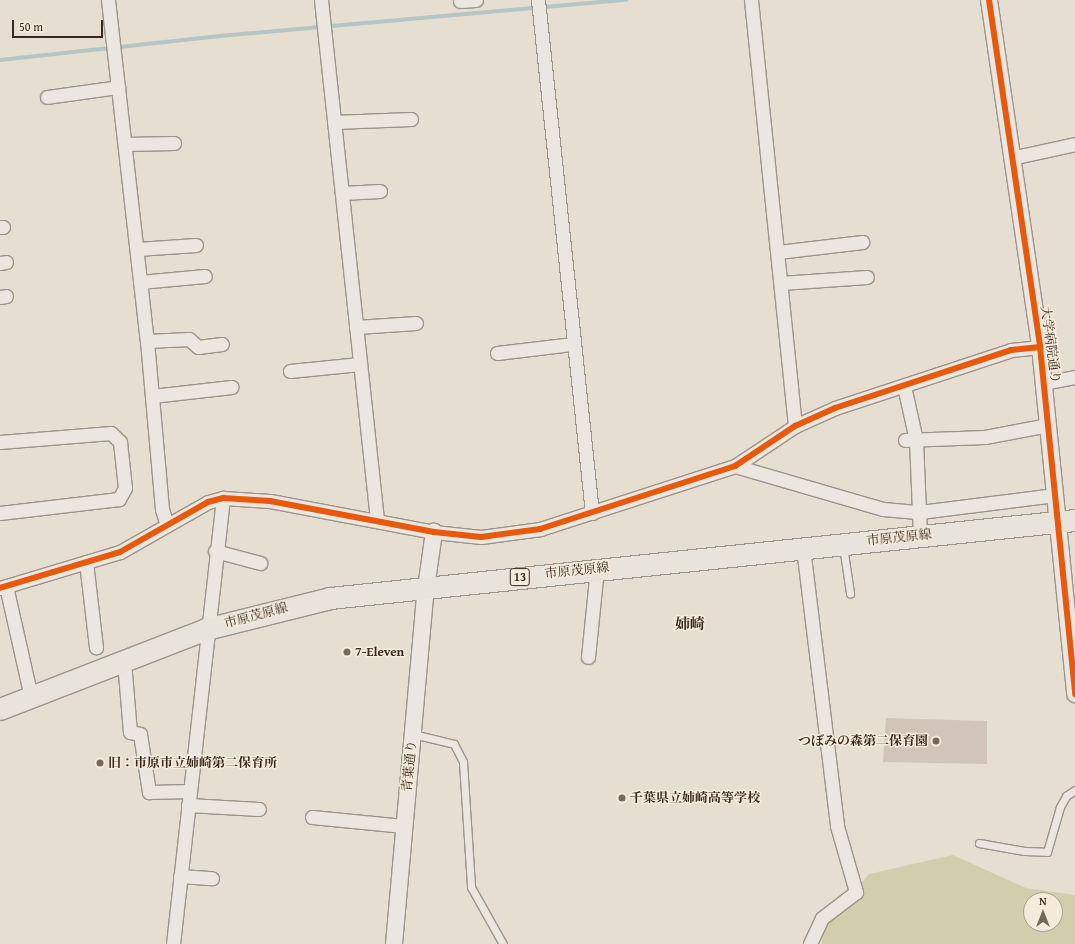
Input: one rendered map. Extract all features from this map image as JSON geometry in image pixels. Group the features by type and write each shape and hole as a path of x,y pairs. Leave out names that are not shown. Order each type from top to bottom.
{"main road":[{"name":"市原茂原線","path":"0,709 206,629 330,598 1066,520"}],"street":[{"path":"108,0 147,341 162,509 167,525"},
{"path":"321,0 377,520"},
{"path":"460,1 476,0"},
{"path":"538,0 573,344 592,513"},
{"path":"751,0 795,426"},
{"name":"大学病院通り","path":"989,0 1040,347 1056,495 1066,520 1075,694"},
{"path":"47,97 118,86"},
{"path":"334,122 411,119"},
{"path":"125,144 174,143"},
{"path":"1012,158 1075,144"},
{"path":"342,193 380,191"},
{"path":"778,252 862,242"},
{"path":"137,249 196,245"},
{"path":"140,282 205,276"},
{"path":"781,283 867,277"},
{"path":"356,327 416,323"},
{"path":"147,341 189,339 198,347 222,344"},
{"path":"497,353 573,344"},
{"path":"31,697 3,587 120,552 208,502 223,498 270,501 377,520 434,532 481,537 540,529 735,466 795,426 834,408 1011,350 1040,347"},
{"path":"290,371 360,364"},
{"path":"1044,383 1075,377"},
{"path":"152,396 231,386"},
{"path":"904,386 920,512 920,536"},
{"path":"911,440 985,437 1048,425"},
{"path":"0,442 111,433 120,442 125,488 119,499 0,513"},
{"path":"735,466 883,509 920,512 1056,495"},
{"path":"173,944 206,629 223,498"},
{"name":"青葉通り","path":"394,944 426,588 434,532"},
{"path":"803,548 837,826 856,892 822,918 810,944"},
{"path":"215,551 260,563"},
{"path":"86,562 96,647"},
{"path":"588,657 597,569"},
{"path":"124,661 130,732 140,734 149,792 189,791"},
{"path":"188,805 259,810"},
{"path":"312,817 404,826"},
{"path":"180,876 212,878"}],"lane":[{"path":"843,543 850,593"},
{"path":"413,734 454,744 463,762 471,886 503,944"},
{"path":"979,843 1024,851 1047,852 1060,807 1066,796 1075,790"}],"shaded area":[{"path":"953,855 1026,888 1054,892 1023,892 1023,932 1063,932 1063,893 1075,895 1075,944 822,944 823,930 869,874"}],"building":[{"name":"つぼみの森第二保育園","path":"886,718 987,721 987,764 883,762"}],"waterway":[{"path":"0,60 220,36 626,0"}],"cycle path":[{"path":"989,0 1040,347 1075,694"},
{"path":"0,588 120,552 208,502 223,498 270,501 434,532 481,537 540,529 735,466 795,426 835,408 1011,350 1040,347"}],"place":[{"name":"7-Eleven","path":"347,652"},
{"name":"つぼみの森第二保育園","path":"936,741"},
{"name":"旧：市原市立姉崎第二保育所","path":"100,763"},
{"name":"千葉県立姉崎高等学校","path":"622,798"}],"district":[{"name":"姉崎","path":"690,624"}]}
